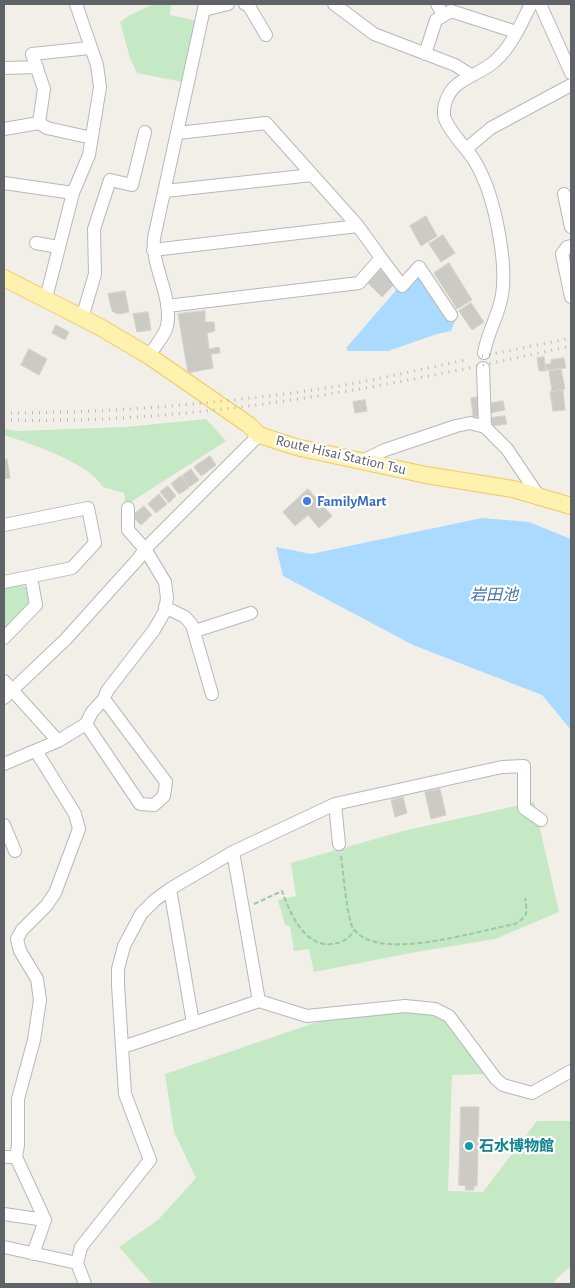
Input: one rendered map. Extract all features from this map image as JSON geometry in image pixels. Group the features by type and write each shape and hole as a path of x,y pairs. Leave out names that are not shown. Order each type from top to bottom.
{"main road":[{"name":"Route Hisai Station Tsu","path":"4,278 46,298 149,356 249,425 259,435 296,447 426,475 513,489 570,503"}],"street":[{"path":"46,298 73,193 87,163 100,87 97,65 76,4"},
{"path":"149,356 167,327 168,306 153,250 154,238 204,7 228,4"},
{"path":"245,4 249,6 266,35"},
{"path":"437,4 443,15"},
{"path":"484,353 503,294 501,252 488,188 466,149 445,120 444,112 446,100 450,92 471,75 484,70 506,48 531,4"},
{"path":"540,4 571,73"},
{"path":"339,5 374,34 455,65 471,75"},
{"path":"425,54 436,20 451,11 516,32"},
{"path":"39,122 44,89 32,54 90,48"},
{"path":"4,68 37,67"},
{"path":"466,149 491,128 571,85"},
{"path":"4,129 39,122 47,128 92,138"},
{"path":"178,133 266,123 358,226 402,286 419,267 451,315"},
{"path":"82,318 95,274 94,229 110,180 132,186 145,132"},
{"path":"165,191 312,175"},
{"path":"4,183 73,193"},
{"path":"564,194 571,226"},
{"path":"153,250 358,226"},
{"path":"36,243 58,248"},
{"path":"571,246 567,247 562,254 571,297"},
{"path":"168,306 359,283 381,258"},
{"path":"483,368 485,426"},
{"path":"362,461 385,450 470,423 485,426 507,449 538,495"},
{"path":"58,740 7,690 66,639 145,549 259,435"},
{"path":"4,526 88,508 95,543 72,568 4,582"},
{"path":"4,764 58,740 86,724 92,712 104,699 154,630 166,607 165,582 145,549 128,530 128,508"},
{"path":"4,638 36,605 30,577"},
{"path":"166,607 189,620 195,631 212,694"},
{"path":"195,631 251,613"},
{"path":"86,724 140,804 154,805 164,796 166,782 104,699"},
{"path":"33,1254 45,1220 10,1157 18,1145 18,1099 34,1040 40,1000 37,979 20,951 17,939 22,930 46,906 55,893 79,829 75,814 36,750"},
{"path":"75,1273 82,1247 150,1160 125,1094 118,969 124,946 141,914 155,900 170,889 233,852 335,804 502,767 524,766 524,808 541,820"},
{"path":"335,804 339,844"},
{"path":"4,824 15,851"},
{"path":"233,852 259,1001"},
{"path":"170,889 193,1023"},
{"path":"122,1048 259,1001 307,1016 405,1006 435,1009 449,1016 496,1080 503,1085 532,1093 571,1071"},
{"path":"4,1214 45,1220"},
{"path":"4,1247 33,1254 75,1273 85,1284"}],"path":[{"path":"339,844 349,919 354,930 370,942 422,944 515,924 523,919 527,913 525,898"},
{"path":"243,908 282,891 297,923 312,940 321,944 340,942 349,938 354,930"}],"green space":[{"path":"154,4 171,4 170,15 198,21 183,82 137,73 130,58 120,22 130,15"},
{"path":"206,419 226,441 126,505 124,493 103,487 96,478 72,462 4,435 4,429 17,431 126,427"},
{"path":"21,584 27,588 30,600 27,607 4,630 4,587"},
{"path":"534,802 559,912 495,939 314,972 309,949 294,951 290,926 285,925 278,900 296,896 291,863 403,831"},
{"path":"403,1012 431,1013 441,1017 455,1031 485,1074 452,1075 448,1191 483,1192 537,1121 571,1121 571,1266 553,1284 152,1284 119,1247 158,1220 196,1178 174,1132 165,1074 320,1021"}],"water":[{"path":"416,273 456,319 451,331 388,351 348,351 346,348 398,288"},
{"name":"岩田池","path":"482,518 529,522 571,539 571,730 542,695 413,645 283,576 276,547 311,554"}],"building":[{"path":"426,216 437,236 421,246 410,226"},
{"path":"443,235 455,253 441,262 429,244"},
{"path":"449,263 472,300 457,309 434,273"},
{"path":"380,270 394,284 382,297 368,283"},
{"path":"125,291 129,312 118,314 112,311 108,294"},
{"path":"471,303 484,322 472,330 459,311"},
{"path":"205,311 205,322 214,322 215,331 207,333 209,349 219,347 220,353 211,354 213,368 188,373 178,314"},
{"path":"148,312 151,330 137,332 133,314"},
{"path":"56,325 69,332 65,340 52,333"},
{"path":"29,349 47,359 39,375 21,365"},
{"path":"544,357 546,371 539,371 537,358"},
{"path":"564,358 566,368 547,370 546,364 551,364 551,360"},
{"path":"561,369 565,389 552,391 549,371"},
{"path":"563,390 565,410 553,411 550,392"},
{"path":"478,397 481,416 473,417 471,398"},
{"path":"365,400 367,411 355,413 353,402"},
{"path":"503,401 505,410 490,413 488,404"},
{"path":"505,416 507,424 493,426 491,418"},
{"path":"210,456 216,465 201,476 194,467"},
{"path":"7,459 10,478 4,479 4,460"},
{"path":"191,469 199,480 189,487 182,476"},
{"path":"181,476 189,488 179,494 171,484"},
{"path":"168,486 176,496 169,503 160,492"},
{"name":"FamilyMart","path":"308,489 332,516 319,528 308,515 295,526 283,512"},
{"path":"159,494 167,504 156,513 148,504"},
{"path":"144,506 152,515 141,525 132,516"},
{"path":"440,789 446,815 431,819 425,792"},
{"path":"403,797 407,813 395,817 391,800"},
{"name":"石水博物館","path":"461,1107 479,1107 477,1186 474,1186 474,1190 465,1190 466,1186 459,1185"}],"railway":[{"path":"482,356 571,338"},
{"path":"4,420 76,420 219,410 361,389 571,346"},
{"path":"4,413 44,413 162,407 241,399 338,386 465,360"}],"place":[{"name":"FamilyMart","path":"307,501"},
{"name":"石水博物館","path":"469,1146"}]}
